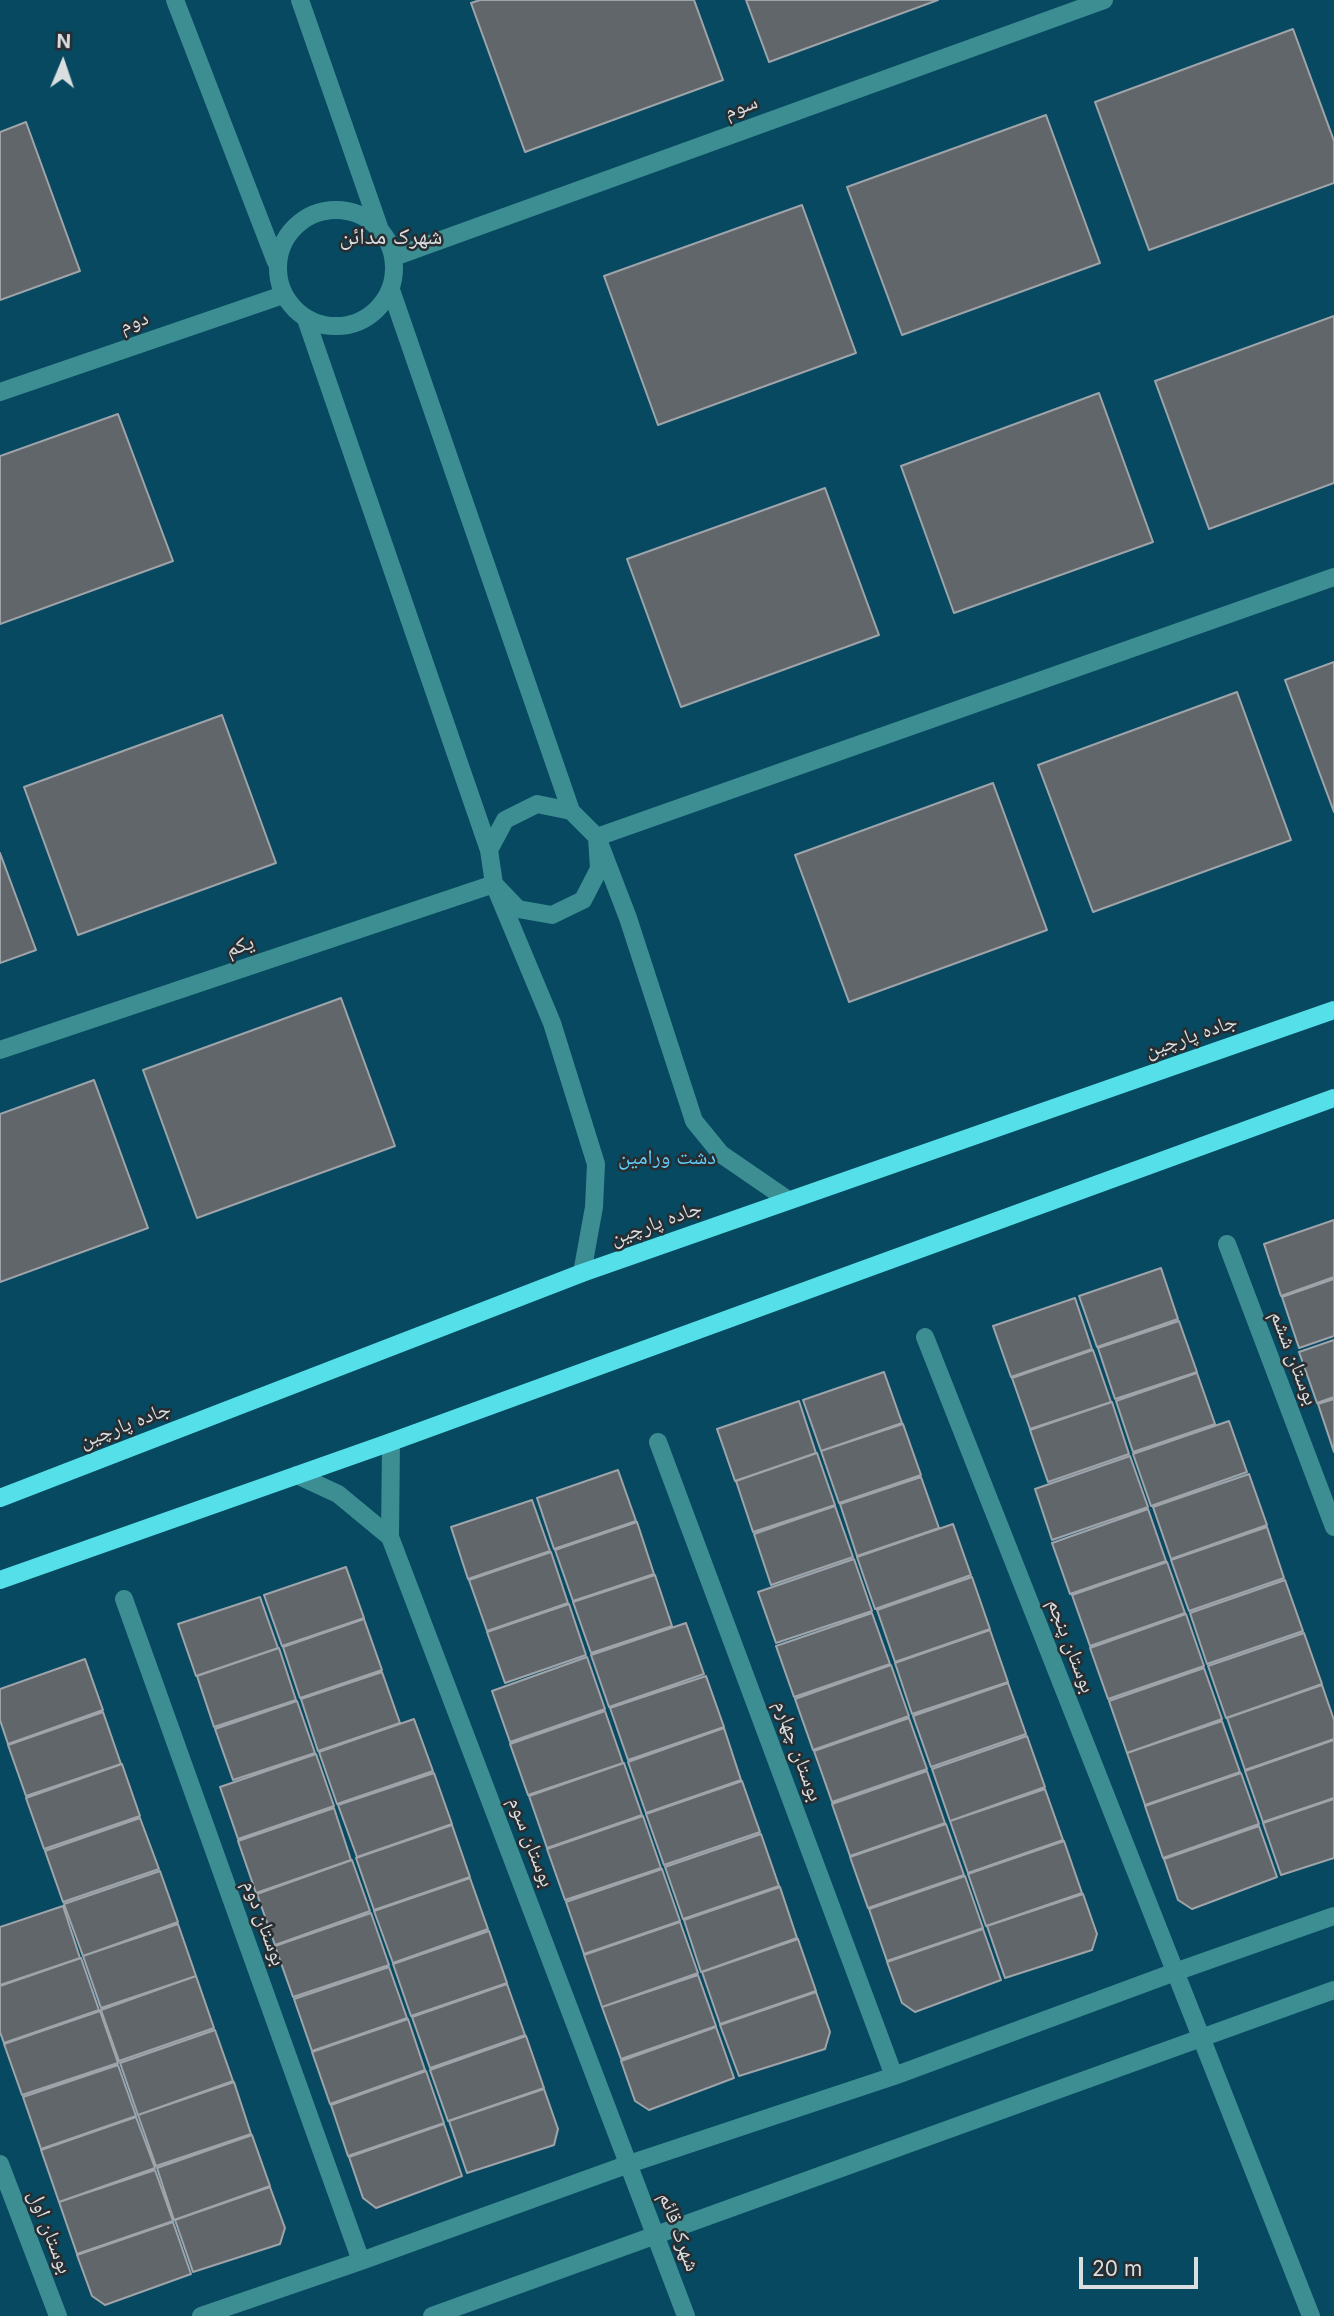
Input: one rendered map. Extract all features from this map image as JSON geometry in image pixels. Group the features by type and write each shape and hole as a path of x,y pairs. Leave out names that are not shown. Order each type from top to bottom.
{"main road":[{"name":"جاده پارچین","path":"0,1497 582,1273 1334,1010"},
{"path":"0,1580 391,1442 1334,1098"}],"street":[{"path":"175,0 276,262 283,295 306,319 489,850 494,884 551,1023 596,1164 594,1207 582,1273"},
{"path":"300,0 379,227 394,257 391,290 571,811 597,836 628,918 694,1121 721,1154 789,1200"},
{"name":"سوم","path":"394,257 1104,0"},
{"path":"276,262 289,231 316,212 350,210 379,227"},
{"path":"306,319 339,327 371,316 391,290"},
{"name":"دوم","path":"0,392 283,295"},
{"path":"597,836 1334,577"},
{"path":"489,850 505,820 537,804 571,811"},
{"path":"494,884 518,909 552,915 583,900 599,869 597,836"},
{"name":"یکم","path":"0,1051 494,884"},
{"name":"بوستان ششم","path":"1227,1244 1334,1527"},
{"name":"بوستان پنجم","path":"925,1337 1311,2316"},
{"name":"بوستان سوم","path":"391,1442 390,1537 629,2164"},
{"name":"بوستان چهارم","path":"658,1442 894,2076"},
{"name":"بوستان سوم","path":"297,1475 338,1494 390,1537"},
{"name":"بوستان دوم","path":"124,1599 361,2262"},
{"path":"201,2316 361,2262 629,2164 894,2076 1334,1916"},
{"path":"432,2316 1334,1990"},
{"name":"بوستان اول","path":"0,2164 58,2316"},
{"name":"شهرک قائم","path":"629,2164 686,2316"}],"green space":[{"name":"دشت ورامین","path":"0,0 1334,0 1334,2316 0,2316"}],"building":[{"path":"480,0 694,0 723,80 525,152 471,3"},
{"path":"746,0 938,0 769,62"},
{"path":"1293,29 1334,141 1334,183 1149,250 1095,102"},
{"path":"1046,115 1100,263 902,335 847,187"},
{"path":"26,122 80,271 0,300 0,132"},
{"path":"802,205 856,353 658,425 604,276"},
{"path":"1334,316 1334,483 1209,529 1155,381"},
{"path":"1099,393 1153,542 954,613 901,466"},
{"path":"118,414 173,561 0,624 0,456"},
{"path":"825,488 879,635 681,707 627,559"},
{"path":"1334,662 1334,812 1285,680"},
{"path":"1237,692 1291,840 1093,912 1038,765"},
{"path":"222,715 276,863 78,935 24,787"},
{"path":"993,783 1047,930 849,1002 795,855"},
{"path":"0,853 36,950 0,963"},
{"path":"341,998 395,1146 197,1218 143,1070"},
{"path":"94,1080 148,1228 0,1282 0,1114"},
{"path":"1334,1220 1334,1277 1281,1296 1264,1244"},
{"path":"1161,1268 1178,1319 1097,1347 1079,1296"},
{"path":"1334,1279 1334,1336 1299,1348 1282,1297"},
{"path":"1075,1298 1092,1349 1011,1377 993,1326"},
{"path":"1179,1321 1197,1372 1115,1399 1098,1348"},
{"path":"1334,1340 1334,1397 1317,1403 1299,1352"},
{"path":"1093,1350 1111,1402 1030,1429 1012,1378"},
{"path":"884,1372 902,1423 821,1451 803,1400"},
{"path":"1197,1373 1215,1424 1133,1452 1116,1401"},
{"path":"1334,1399 1334,1452 1318,1404"},
{"path":"799,1401 816,1453 735,1481 717,1429"},
{"path":"1112,1402 1129,1454 1048,1482 1030,1430"},
{"path":"1229,1421 1247,1472 1151,1506 1133,1454"},
{"path":"903,1424 921,1475 839,1503 821,1451"},
{"path":"817,1453 835,1505 753,1532 736,1481"},
{"path":"1130,1456 1148,1507 1052,1540 1035,1489"},
{"path":"618,1470 636,1521 554,1549 537,1498"},
{"path":"1249,1474 1267,1525 1171,1559 1153,1507"},
{"path":"921,1477 939,1528 857,1556 840,1504"},
{"path":"532,1500 550,1551 468,1579 451,1527"},
{"path":"835,1506 853,1557 771,1585 754,1534"},
{"path":"1148,1509 1166,1561 1070,1594 1052,1543"},
{"path":"637,1522 654,1574 573,1601 555,1550"},
{"path":"953,1524 971,1575 875,1609 857,1557"},
{"path":"1267,1527 1284,1578 1189,1611 1171,1560"},
{"path":"551,1552 568,1603 487,1631 469,1580"},
{"path":"854,1559 872,1611 776,1643 758,1592"},
{"path":"1167,1562 1185,1613 1090,1646 1072,1595"},
{"path":"346,1567 364,1618 282,1646 264,1595"},
{"path":"655,1575 672,1626 591,1653 573,1602"},
{"path":"972,1577 990,1629 895,1662 877,1610"},
{"path":"1285,1580 1303,1631 1207,1664 1190,1613"},
{"path":"260,1597 278,1648 196,1676 178,1624"},
{"path":"569,1604 586,1655 505,1683 487,1632"},
{"path":"872,1613 890,1664 794,1697 776,1646"},
{"path":"1186,1614 1204,1666 1108,1699 1090,1648"},
{"path":"364,1619 382,1670 300,1698 283,1647"},
{"path":"686,1623 704,1674 609,1707 591,1655"},
{"path":"990,1630 1008,1682 912,1714 895,1663"},
{"path":"1304,1633 1322,1684 1226,1718 1208,1666"},
{"path":"279,1648 296,1700 214,1727 197,1676"},
{"path":"587,1657 605,1709 510,1742 492,1691"},
{"path":"85,1659 103,1710 8,1744 0,1720 0,1689"},
{"path":"891,1665 909,1716 813,1750 795,1699"},
{"path":"1204,1668 1222,1719 1127,1753 1109,1701"},
{"path":"382,1672 400,1723 318,1751 301,1699"},
{"path":"706,1676 724,1727 628,1760 610,1708"},
{"path":"1008,1683 1026,1734 931,1767 913,1716"},
{"path":"1322,1685 1334,1720 1334,1739 1245,1770 1227,1718"},
{"path":"297,1701 315,1753 233,1780 215,1729"},
{"path":"605,1711 623,1763 528,1795 510,1744"},
{"path":"103,1712 121,1764 26,1796 8,1745"},
{"path":"909,1718 927,1769 832,1802 814,1751"},
{"path":"414,1719 433,1771 337,1804 319,1752"},
{"path":"1222,1721 1240,1772 1145,1805 1127,1753"},
{"path":"724,1728 741,1780 646,1813 628,1762"},
{"path":"1027,1736 1045,1787 950,1821 932,1769"},
{"path":"1334,1740 1334,1798 1263,1822 1245,1771"},
{"path":"316,1754 334,1806 238,1839 220,1787"},
{"path":"624,1763 642,1815 547,1848 529,1796"},
{"path":"122,1764 140,1816 44,1849 26,1798"},
{"path":"927,1771 945,1823 850,1856 832,1804"},
{"path":"434,1773 452,1824 357,1857 338,1805"},
{"path":"1241,1773 1259,1824 1163,1858 1145,1806"},
{"path":"742,1781 760,1832 664,1865 646,1814"},
{"path":"1045,1789 1063,1840 968,1873 950,1821"},
{"path":"1334,1799 1334,1858 1281,1875 1263,1823"},
{"path":"334,1808 351,1860 256,1893 238,1841"},
{"path":"643,1816 661,1868 565,1900 547,1849"},
{"path":"140,1818 159,1869 63,1902 45,1851"},
{"path":"946,1824 964,1875 868,1908 850,1857"},
{"path":"452,1825 470,1877 374,1910 356,1858"},
{"path":"1259,1826 1277,1877 1192,1909 1178,1900 1164,1859"},
{"path":"761,1834 779,1886 683,1919 665,1867"},
{"path":"1064,1841 1082,1893 986,1926 968,1874"},
{"path":"352,1860 370,1911 275,1945 257,1894"},
{"path":"662,1869 680,1921 584,1954 566,1902"},
{"path":"160,1871 178,1922 83,1956 64,1904"},
{"path":"965,1876 983,1928 887,1961 869,1909"},
{"path":"470,1878 488,1929 393,1963 374,1911"},
{"path":"780,1887 797,1938 701,1972 684,1920"},
{"path":"1083,1894 1097,1934 1092,1950 1005,1978 987,1926"},
{"path":"63,1906 80,1958 0,1985 0,1927"},
{"path":"371,1913 389,1965 293,1997 275,1946"},
{"path":"680,1922 698,1973 602,2007 584,1955"},
{"path":"178,1924 196,1976 101,2008 83,1956"},
{"path":"983,1929 1001,1980 915,2012 902,2003 887,1962"},
{"path":"489,1931 507,1983 411,2016 393,1964"},
{"path":"798,1939 816,1991 720,2024 702,1972"},
{"path":"81,1958 99,2010 4,2043 0,2032 0,1986"},
{"path":"389,1967 407,2018 312,2051 294,1999"},
{"path":"698,1975 716,2026 621,2059 602,2007"},
{"path":"196,1976 214,2028 119,2061 101,2010"},
{"path":"507,1984 525,2035 430,2068 412,2017"},
{"path":"816,1992 830,2032 825,2049 739,2076 720,2025"},
{"path":"100,2011 118,2063 22,2095 4,2044"},
{"path":"408,2019 425,2070 330,2104 312,2052"},
{"path":"716,2027 734,2078 649,2110 635,2101 621,2061"},
{"path":"215,2030 233,2081 138,2115 120,2063"},
{"path":"526,2036 544,2088 448,2121 430,2070"},
{"path":"118,2065 136,2116 41,2149 23,2097"},
{"path":"426,2071 444,2123 348,2156 331,2105"},
{"path":"234,2082 251,2134 156,2166 138,2115"},
{"path":"544,2089 558,2129 554,2145 467,2173 449,2121"},
{"path":"136,2117 155,2168 59,2202 41,2150"},
{"path":"444,2124 462,2176 376,2208 363,2198 349,2157"},
{"path":"252,2135 270,2186 174,2220 157,2168"},
{"path":"155,2170 173,2221 77,2254 59,2202"},
{"path":"270,2187 285,2228 280,2244 193,2272 175,2220"},
{"path":"173,2222 191,2274 105,2305 92,2296 77,2255"}],"district":[{"name":"شهرک مدائن","path":"391,237"}]}
